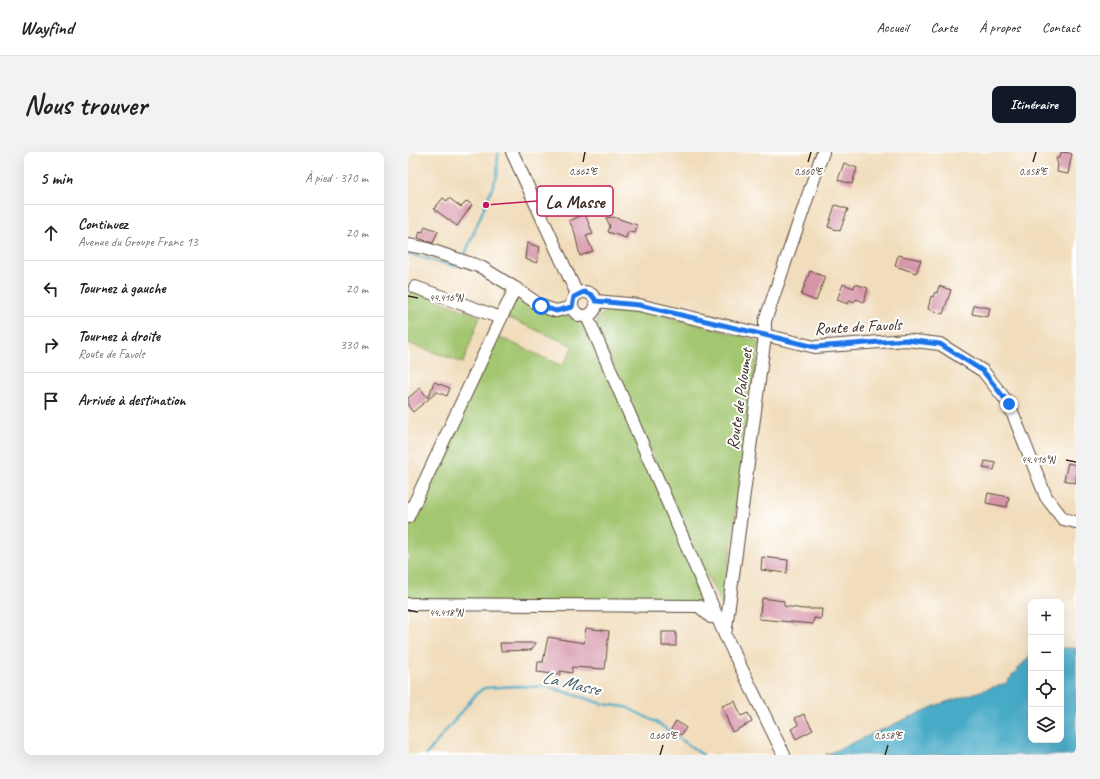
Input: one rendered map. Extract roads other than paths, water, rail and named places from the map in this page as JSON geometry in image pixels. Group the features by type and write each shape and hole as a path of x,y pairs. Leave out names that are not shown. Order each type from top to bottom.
{"street":[{"path":"512,152 577,294"},
{"name":"Route de Paloumet","path":"725,634 765,321 823,152"},
{"path":"408,245 481,267 541,306 556,311 572,307"},
{"path":"415,287 501,318"},
{"path":"408,517 515,288"},
{"path":"577,294 588,293 596,301 595,308 587,316"},
{"path":"577,294 573,300 572,307 576,313 587,316"},
{"name":"Route de Favols","path":"596,301 639,305 815,347 906,340 940,344 983,371 1009,404 1046,497 1063,519 1076,522"},
{"path":"587,316 725,634 784,755"},
{"path":"408,604 699,606 711,617 718,617"}],"water":[{"path":"1064,648 1076,648 1076,755 825,755 937,705 1006,683 1028,657 1028,743 1064,743"}],"waterway":[{"name":"La Masse","path":"462,258 466,252 497,176 498,152"},
{"name":"La Masse","path":"408,254 455,266 457,263"},
{"name":"La Masse","path":"426,755 476,694 484,688 518,686 549,687 603,704 626,707 656,722 703,755"}],"place":[{"name":"La Masse","path":"486,205"}]}
